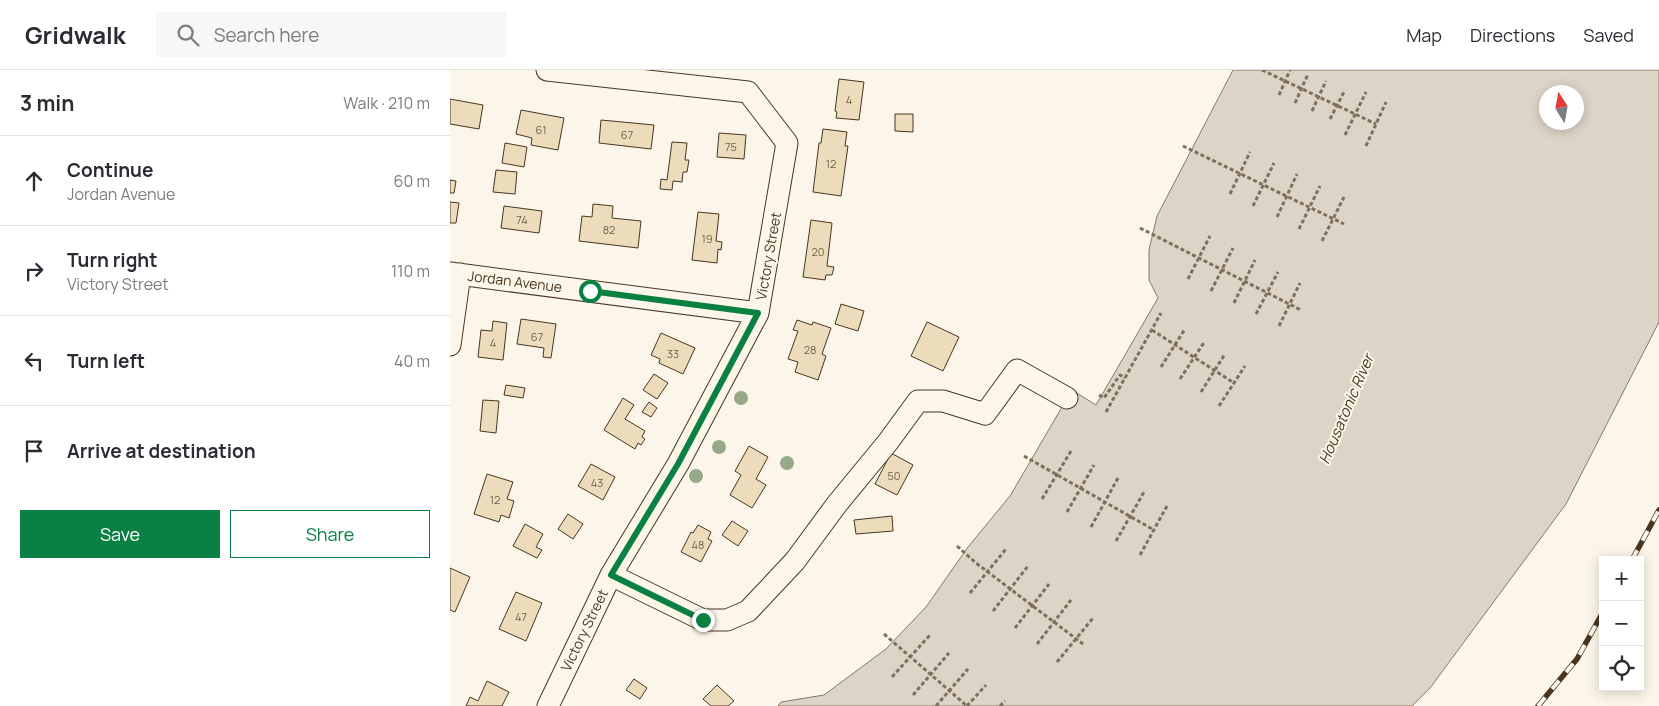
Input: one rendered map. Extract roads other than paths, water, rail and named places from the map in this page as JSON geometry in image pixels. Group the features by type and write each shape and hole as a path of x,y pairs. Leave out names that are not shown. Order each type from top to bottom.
{"street":[{"name":"Victory Street","path":"547,70 748,92 786,143 758,313 678,464 611,575 548,706"},
{"name":"Jordan Avenue","path":"455,274 758,313"},
{"path":"450,345 455,274"},
{"path":"611,575 703,620 727,620 748,611 795,561 837,504 888,442 918,400 943,401 985,414 1017,370 1067,398"}],"water":[{"name":"Housatonic River","path":"1233,70 1659,70 1659,322 1566,504 1430,688 1412,706 778,706 781,702 824,695 886,649 926,607 968,547 1010,496 1072,390 1096,405 1158,298 1149,280 1149,250 1157,216"}],"railway":[{"path":"1634,556 1659,510"},
{"path":"1538,706 1577,659 1599,619"}]}
